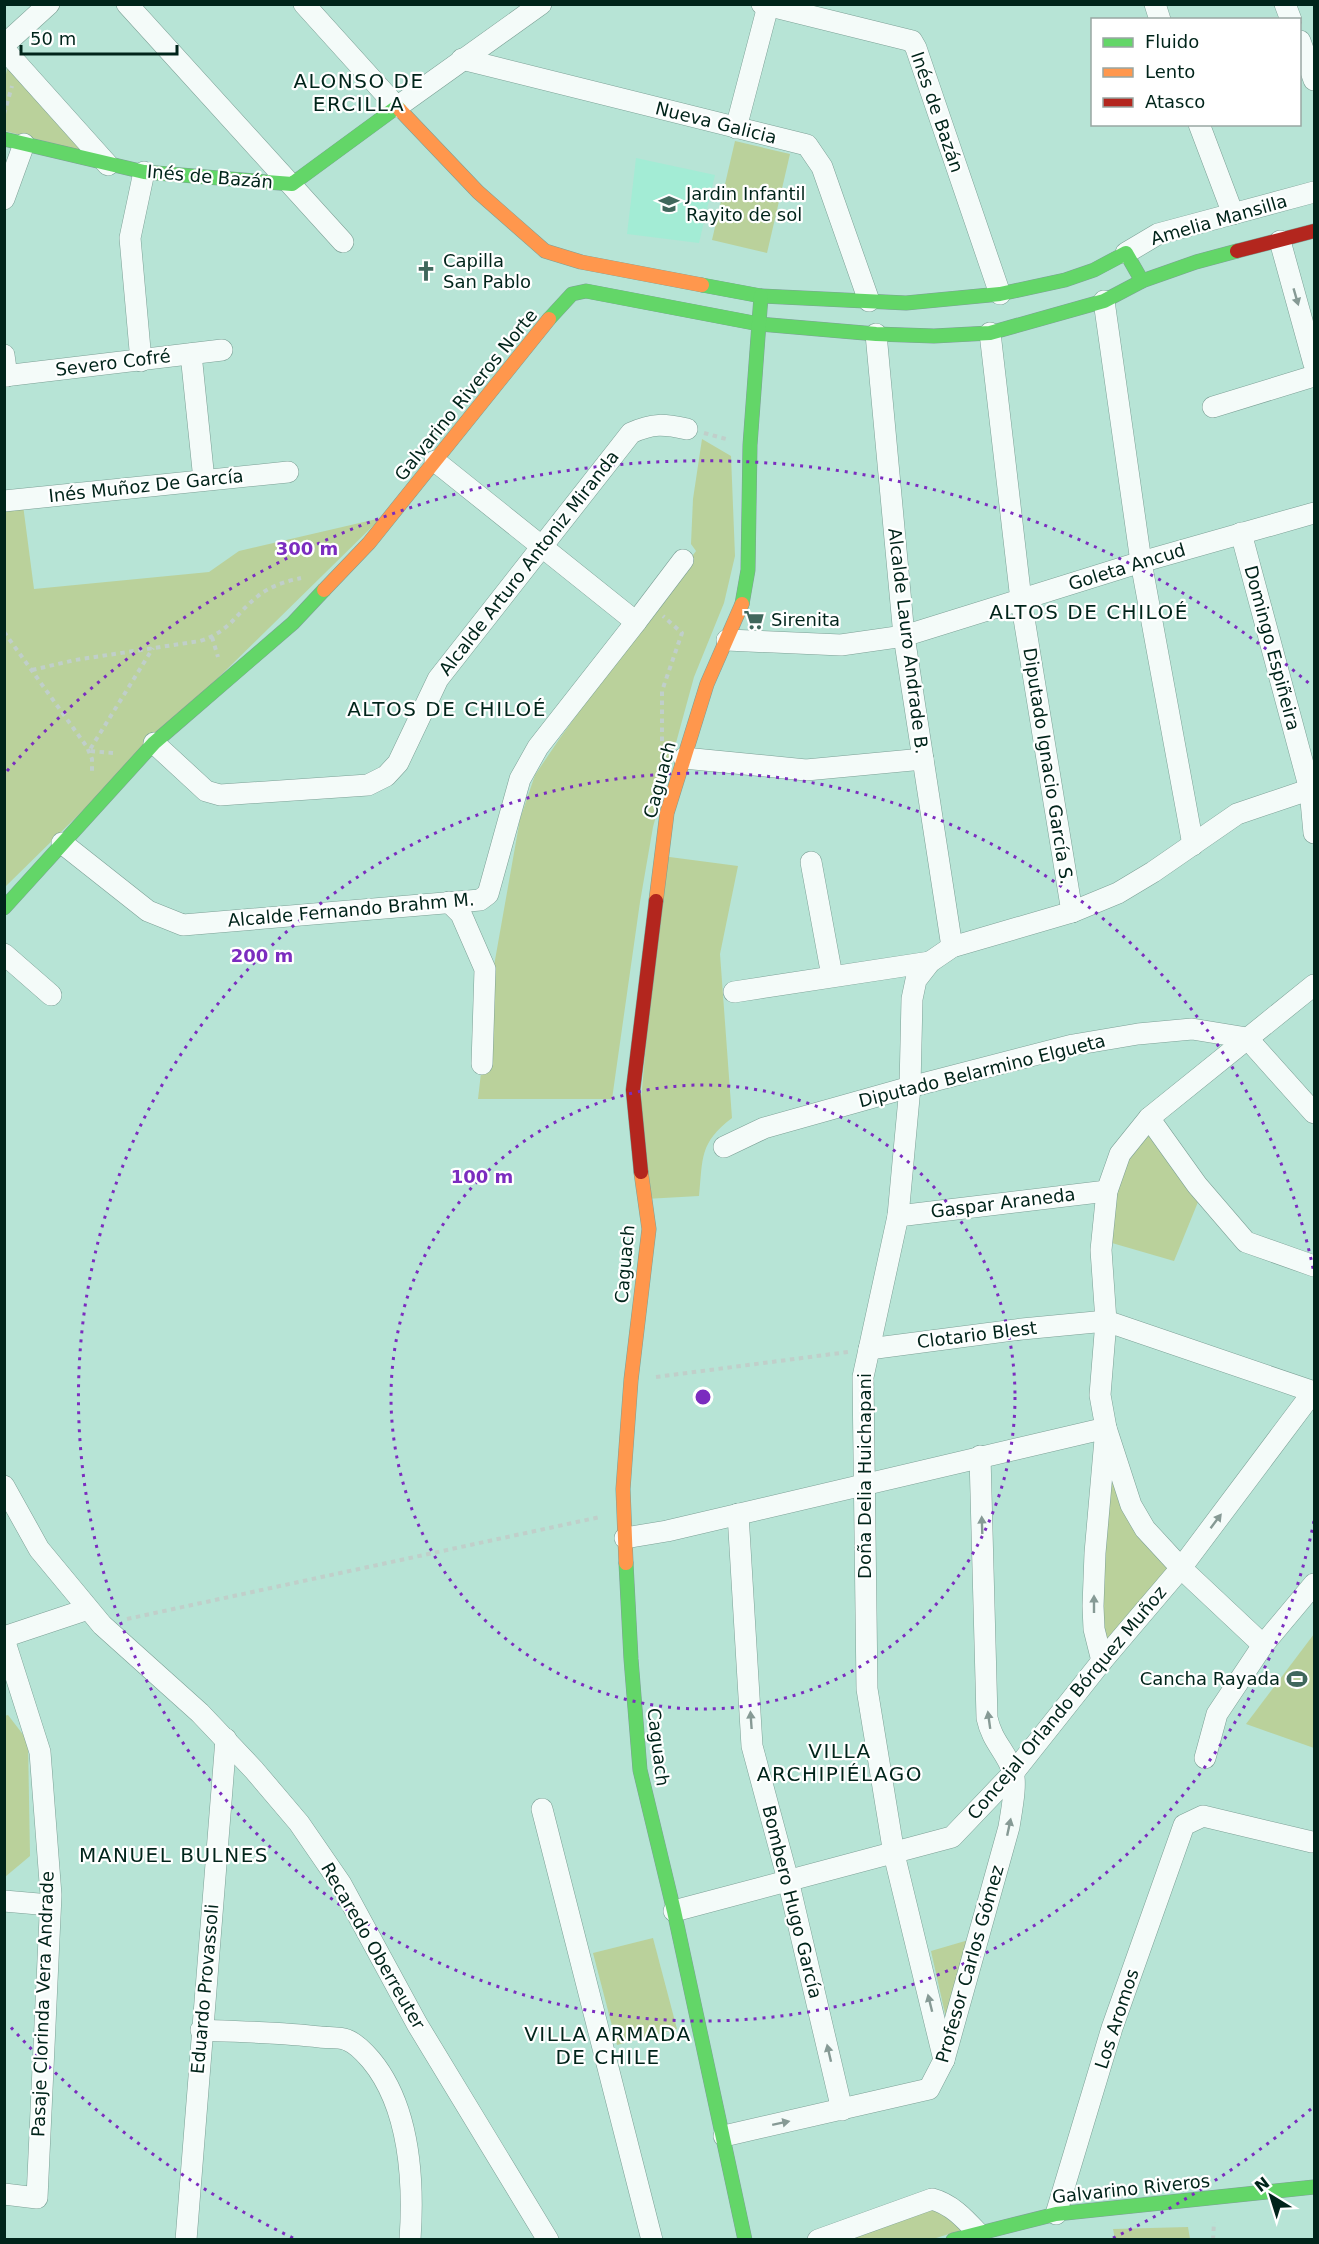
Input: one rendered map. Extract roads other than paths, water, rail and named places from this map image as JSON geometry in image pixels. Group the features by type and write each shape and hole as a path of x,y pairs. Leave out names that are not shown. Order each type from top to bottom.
{"street":[{"path":"49,4 4,47 108,165"},
{"path":"127,4 343,242"},
{"path":"304,4 478,192 545,250 581,262 761,296 906,303 1000,294 1065,280 1094,270 1126,253 1142,281"},
{"name":"Inés de Bazán","path":"14,141 144,172 292,184 541,4"},
{"path":"736,128 765,5"},
{"name":"Inés de Bazán","path":"765,5 912,42 920,59 1000,294"},
{"path":"1301,46 1314,80"},
{"name":"Nueva Galicia","path":"462,59 807,145 822,167 869,301"},
{"path":"1200,126 1233,213"},
{"path":"4,199 14,141"},
{"path":"141,360 130,238 144,172"},
{"name":"Amelia Mansilla","path":"1126,253 1158,234 1314,192"},
{"name":"Galvarino Riveros Norte","path":"4,908 154,743 292,623 369,543 564,301 578,292 586,291 759,324 876,334 934,336 990,333 1104,301 1142,281 1196,262 1314,231"},
{"path":"1280,241 1314,364"},
{"name":"Caguach","path":"745,2240 674,1911 640,1770 623,1489 631,1380 650,1229 637,1148 633,1090 667,813 707,684 741,610 748,570 750,445 761,296"},
{"path":"1104,301 1141,562 1194,845"},
{"name":"Diputado Ignacio García S.","path":"990,333 1021,600 1072,912"},
{"name":"Alcalde Lauro Andrade B.","path":"876,334 904,636 952,947"},
{"name":"Severo Cofré","path":"6,376 222,350"},
{"path":"4,354 6,376"},
{"path":"191,354 204,480"},
{"path":"1213,407 1314,376"},
{"name":"Alcalde Arturo Antoniz Miranda","path":"154,743 206,791 220,795 368,785 386,776 398,763 438,679 631,432 646,426 664,424 687,429"},
{"path":"435,461 636,622 683,560"},
{"name":"Inés Muñoz De García","path":"4,501 288,472"},
{"name":"Goleta Ancud","path":"727,640 841,645 904,636 1141,562 1314,513"},
{"name":"Domingo Espiñeira","path":"1241,533 1312,789 1314,833"},
{"name":"Alcalde Fernando Brahm M.","path":"62,843 148,911 183,924 480,900 488,894 520,779 538,747 636,622"},
{"path":"684,758 806,770 923,759"},
{"path":"734,992 930,962 952,947 1072,912 1118,893 1194,845 1237,814 1312,789"},
{"path":"811,862 832,976"},
{"path":"449,902 461,914 485,969 482,1064"},
{"path":"4,954 51,995"},
{"name":"Doña Delia Huichapani","path":"930,962 916,980 912,999 910,1087 898,1216 863,1377 863,1485 867,1689 894,1854 944,2060"},
{"path":"1263,1645 1182,1568 1145,1529 1131,1505 1106,1428 1100,1395 1106,1321 1101,1250 1107,1191 1120,1154 1149,1118 1314,985"},
{"name":"Diputado Belarmino Elgueta","path":"724,1147 764,1128 1073,1045 1138,1034 1192,1029 1247,1038"},
{"path":"1247,1038 1314,1113"},
{"path":"1149,1118 1197,1185 1246,1242 1314,1266"},
{"name":"Gaspar Araneda","path":"898,1216 1107,1191"},
{"name":"Clotario Blest","path":"870,1349 1022,1329 1106,1321 1313,1392"},
{"name":"Concejal Orlando Bórquez Muñoz","path":"674,1911 951,1837 1014,1772 1102,1661 1182,1568 1313,1392"},
{"path":"626,1538 1106,1428"},
{"path":"1102,1661 1094,1629 1094,1595 1095,1554 1106,1428"},
{"path":"980,1456 987,1718 994,1739 1014,1772"},
{"name":"Recaredo Oberreuter","path":"6,1494 39,1549 102,1625 200,1713 299,1823 341,1884 417,2024 548,2240"},
{"name":"Bombero Hugo García","path":"738,1514 752,1746 788,1880 842,2110"},
{"path":"1204,1758 1217,1714 1263,1645 1314,1584"},
{"path":"4,1638 88,1609"},
{"name":"Pasaje Clorinda Vera Andrade","path":"4,1638 40,1752 50,1905 37,2198 4,2194"},
{"name":"Eduardo Provassoli","path":"186,2240 225,1739"},
{"name":"Profesor Carlos Gómez","path":"724,2136 929,2089 944,2060 1010,1827 1014,1772"},
{"path":"542,1809 652,2240"},
{"name":"Los Aromos","path":"1056,2214 1112,2028 1184,1825 1203,1816 1312,1842"},
{"path":"4,1901 50,1905"},
{"path":"201,2030 292,2034 348,2040 365,2053 380,2071 398,2112 409,2157 412,2207 410,2240"},
{"name":"Galvarino Riveros","path":"953,2240 977,2232 1056,2214 1314,2187"},
{"path":"818,2240 932,2199 944,2203 955,2211 977,2232"}],"place":[{"name":"Jardin Infantil Rayito de sol","path":"669,204"},
{"name":"Capilla San Pablo","path":"426,271"},
{"name":"Sirenita","path":"754,620"},
{"name":"Cancha Rayada","path":"1297,1679"}],"district":[{"name":"ALONSO DE ERCILLA","path":"359,92"},
{"name":"ALTOS DE CHILOÉ","path":"1089,612"},
{"name":"ALTOS DE CHILOÉ","path":"447,709"},
{"name":"VILLA ARCHIPIÉLAGO","path":"840,1762"},
{"name":"MANUEL BULNES","path":"174,1855"},
{"name":"VILLA ARMADA DE CHILE","path":"608,2046"}]}
